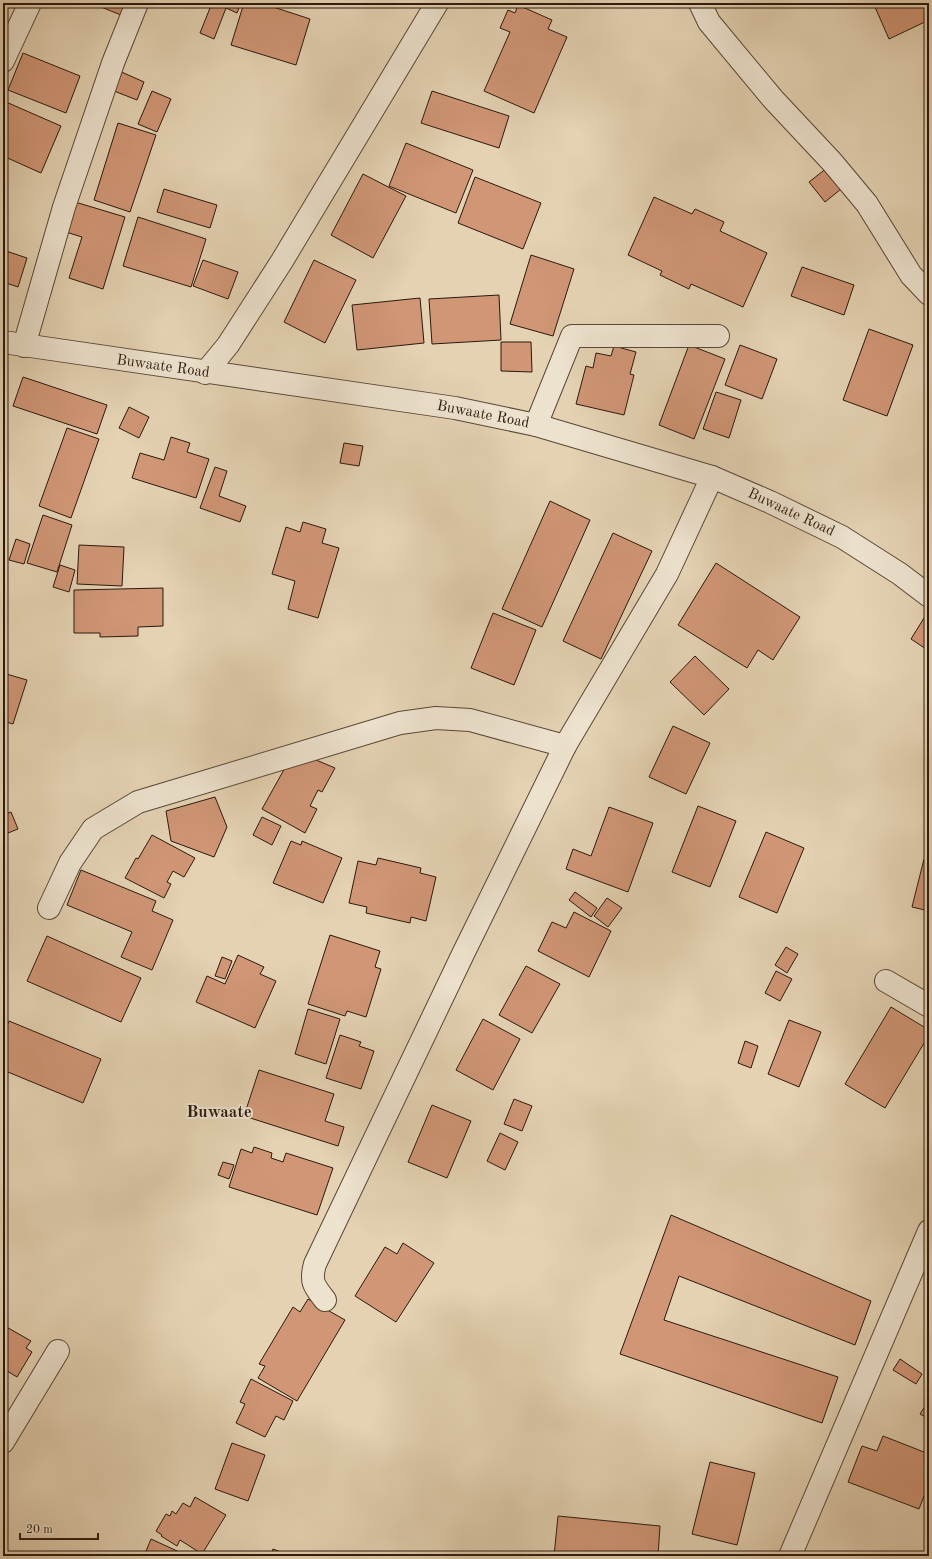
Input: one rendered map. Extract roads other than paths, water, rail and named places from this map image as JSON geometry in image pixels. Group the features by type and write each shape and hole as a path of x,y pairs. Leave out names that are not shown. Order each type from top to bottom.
{"street":[{"path":"3,61 30,3"},
{"path":"13,344 64,207 112,63 137,3"},
{"path":"205,373 228,345 282,261 437,3"},
{"path":"700,3 709,22 772,99 832,162 867,204 912,275 929,294"},
{"path":"536,425 572,336 718,336"},
{"name":"Buwaate Road","path":"13,344 454,408 536,425 712,477 770,502 842,537 900,574 929,596"},
{"path":"324,1300 313,1285 312,1275 315,1264 463,954 565,746 667,574 712,477"},
{"path":"49,908 70,863 93,829 138,802 400,723 436,718 470,720 565,746"},
{"path":"886,981 929,1006"},
{"path":"790,1556 929,1231"},
{"path":"3,1442 58,1351"}],"district":[{"name":"Buwaate","path":"219,1112"}]}
